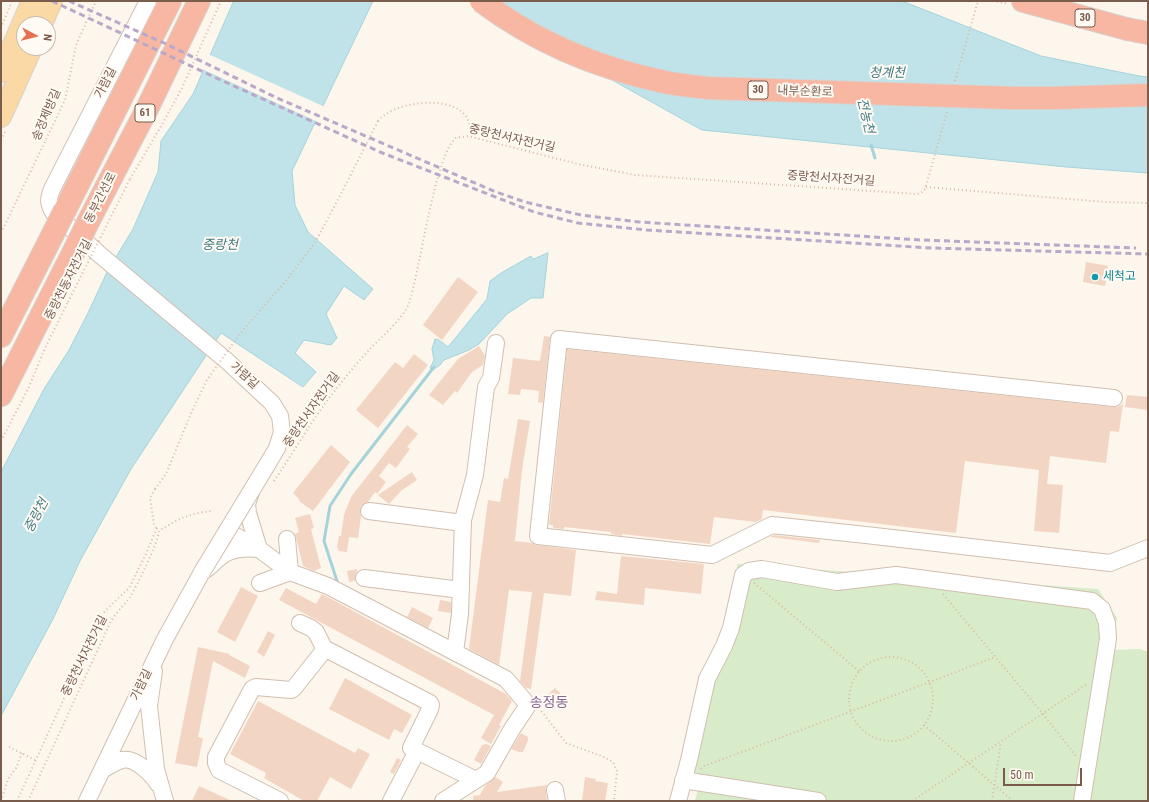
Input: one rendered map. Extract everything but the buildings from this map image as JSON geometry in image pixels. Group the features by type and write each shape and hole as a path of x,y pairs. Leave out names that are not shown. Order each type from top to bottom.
{"highway":[{"name":"61","path":"1,336 170,1"},
{"name":"동부간선로","path":"1,395 147,109 199,1"},
{"name":"내부순환로","path":"481,1 526,31 584,59 641,77 682,85 708,88 1014,98 1148,95"},
{"name":"30","path":"1023,1 1127,29 1148,33"}],"main road":[{"path":"1,72 32,1"},
{"path":"45,16 52,1"},
{"path":"1,117 28,56"}],"street":[{"name":"가람길","path":"87,801 185,601 267,465 280,440 282,428 277,409 266,396 227,361 99,254 53,212 49,205 49,198 148,1"},
{"path":"1114,398 559,340 538,536 712,555 772,525 866,534 1110,563 1148,548"},
{"path":"455,652 460,614 464,514 475,475 486,387 491,378 496,344"},
{"path":"251,492 247,504 248,513 259,549"},
{"path":"369,511 463,523"},
{"path":"227,531 259,549 290,572 328,586 506,679 528,705 512,729 489,771 443,801"},
{"path":"287,539 290,572"},
{"path":"202,572 210,567 225,553 240,549 259,549"},
{"path":"678,801 707,679 724,646 731,628 743,575 749,571 762,570 837,582 896,575 1092,601 1102,609 1107,623 1108,639 1082,801"},
{"path":"260,583 290,572"},
{"path":"364,578 461,590"},
{"path":"300,623 316,632 322,647 430,703 430,709 411,748 476,780"},
{"path":"280,801 219,770 216,763 216,756 252,689 256,687 292,690 326,649"},
{"path":"156,658 149,706 156,769 164,798"},
{"path":"391,801 417,751"},
{"path":"102,770 123,759 139,763 155,779 164,798"},
{"path":"683,780 818,801"}],"path":[{"path":"1,28 12,1"},
{"name":"송정제방길","path":"1,232 66,100 76,44 96,1"},
{"name":"중랑천동자전거길","path":"1,441 28,387 45,348 130,179 182,88 221,1"},
{"path":"976,8 978,1"},
{"path":"212,511 182,517 159,531 154,524 150,498 155,488 166,474 192,411 207,380 239,335 285,282 316,241 344,190 378,121 385,114 405,106 425,103 446,104 463,113 469,120 473,137"},
{"name":"중랑천서자전거길","path":"271,485 318,412 366,353 407,308 415,280 437,182 448,148 458,137 473,137 578,164 636,175 905,194 919,193 926,187"},
{"path":"930,173 926,187 1105,202 1148,204"},
{"path":"17,801 83,657 88,641 105,611 129,588 157,528"},
{"name":"중랑천서자전거길","path":"28,801 111,621 131,596 159,537 159,531"},
{"path":"744,574 859,671"},
{"path":"930,579 1043,714 1086,769"},
{"path":"898,656 912,661 923,670 930,682 934,696 932,709 927,722 918,732 906,739 892,742 879,740 866,734 857,724 851,712 848,697 852,683 859,671 870,662 883,657 898,656"},
{"path":"683,780 696,774 704,766 995,657"},
{"path":"912,801 1102,674"},
{"path":"528,705 540,708 566,743 604,757 613,762 617,771 614,801"},
{"path":"924,725 1013,801"},
{"path":"992,801 996,785 1001,742"},
{"path":"9,747 35,760"},
{"path":"1,801 8,779 16,768 22,753"}],"green space":[{"path":"737,564 1098,589 1117,618 1111,650 1140,649 1148,652 1148,801 695,801 701,777 692,769 711,683 736,633"}],"water":[{"name":"중랑천","path":"234,1 373,1 292,171 295,205 308,232 373,289 364,300 344,286 326,314 337,338 331,345 304,340 295,353 316,372 303,387 221,333 131,469 80,561 53,619 1,716 1,472 44,389 69,350 108,270 133,229 158,172 161,141 193,94"},
{"name":"청계천","path":"471,1 902,1 1041,56 1148,77 1148,173 1066,167 702,130"},
{"path":"548,253 543,298 531,298 507,314 479,344 469,350 444,360 433,370 430,368 434,360 432,349 435,339 439,340 448,347 487,299 490,281 531,256 533,259"}],"pier":[{"path":"208,54 325,107 318,122 202,69"}],"waterway":[{"name":"전농천","path":"871,145 875,158"},
{"path":"338,584 324,541 330,506 351,474 434,367"}],"railway":[{"path":"52,1 380,152 534,212 578,223 647,230 931,248 1148,254"},
{"path":"69,1 164,43 277,98 496,192 525,202 581,215 639,222 921,240 1136,248"}],"place":[{"name":"세척고","path":"1095,277"}],"district":[{"name":"송정동","path":"549,703"}]}
